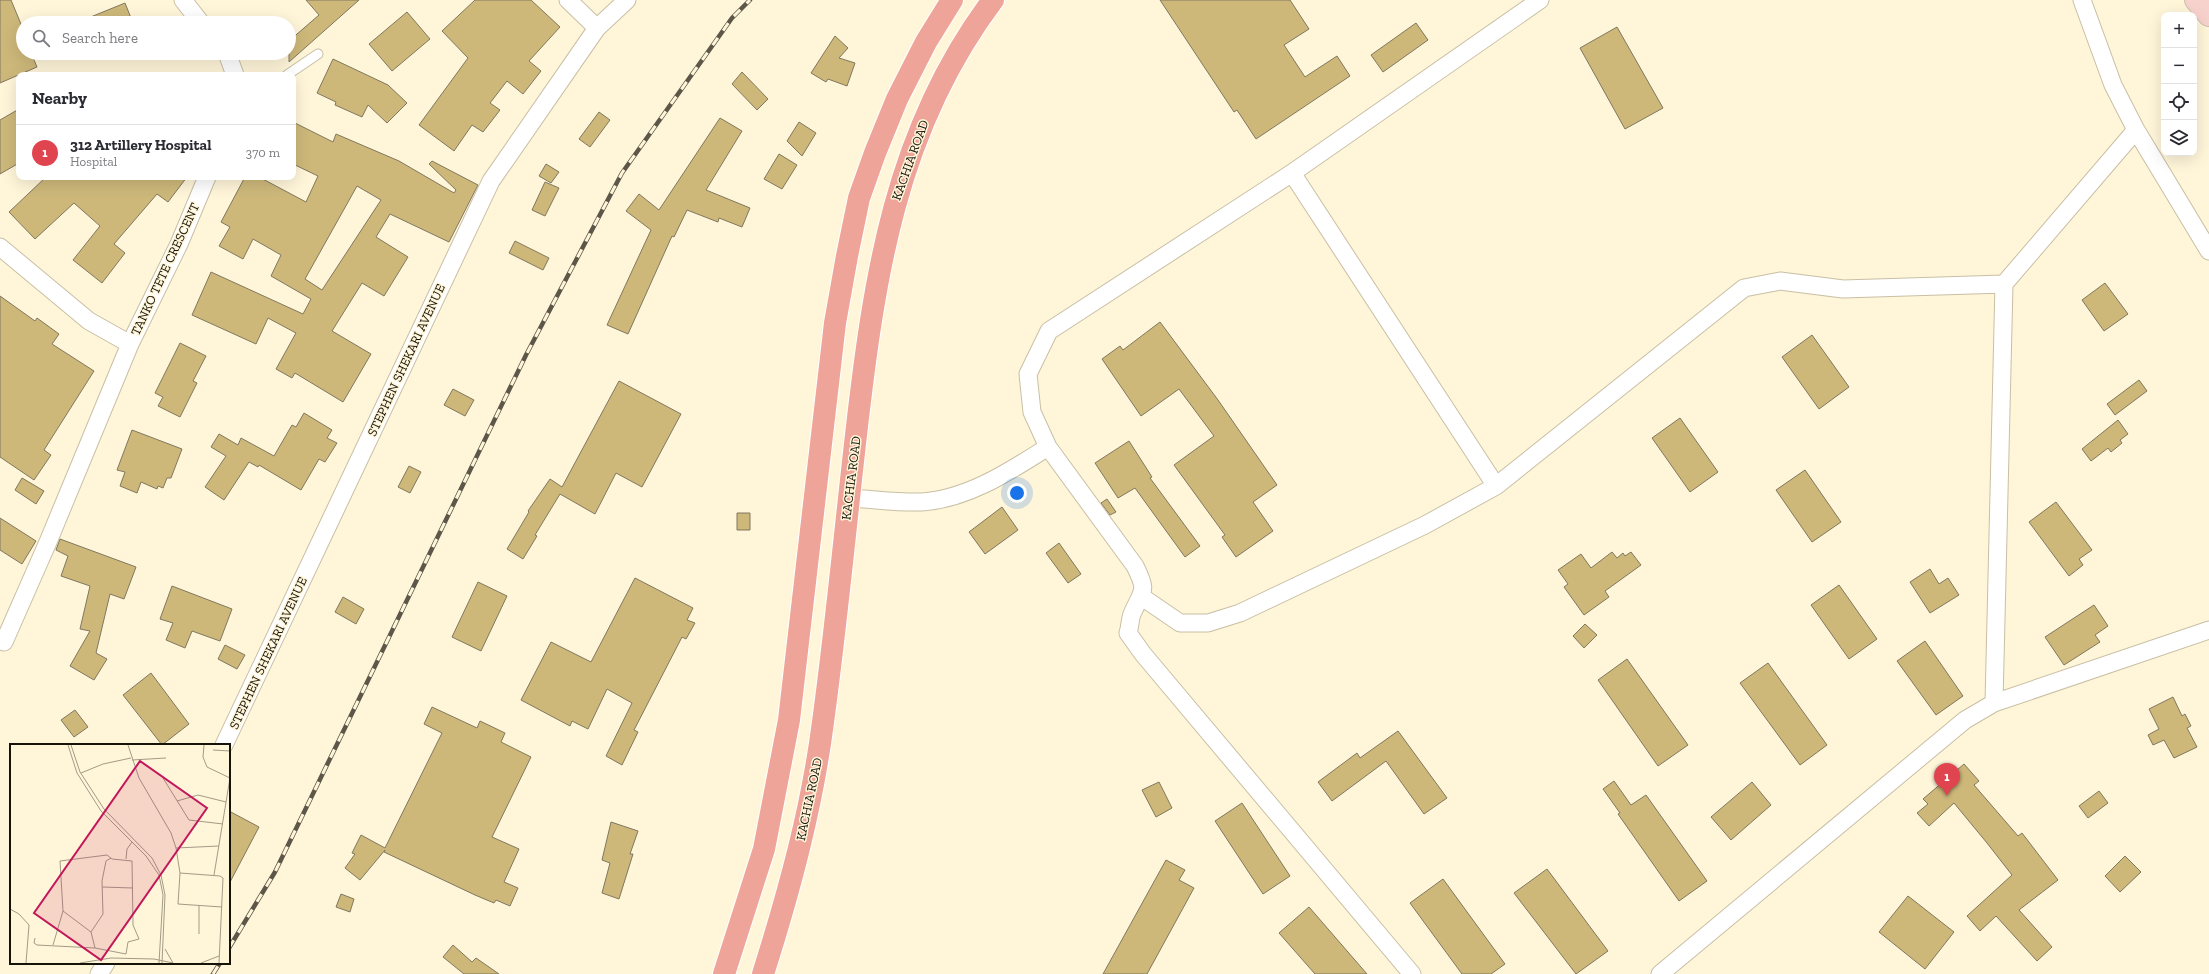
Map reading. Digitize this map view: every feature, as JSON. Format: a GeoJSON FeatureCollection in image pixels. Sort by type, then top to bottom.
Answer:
{"type":"FeatureCollection","features":[{"type":"Feature","properties":{"kind":"main road"},"geometry":{"type":"LineString","coordinates":[[724,974],[764,849],[787,735],[835,323],[859,198],[897,99],[926,42],[952,0]]}},
{"type":"Feature","properties":{"kind":"main road","name":"KACHIA ROAD"},"geometry":{"type":"LineString","coordinates":[[763,974],[781,918],[811,798],[823,723],[868,334],[879,268],[904,171],[926,118],[954,60],[993,0]]}},
{"type":"Feature","properties":{"kind":"main road"},"geometry":{"type":"LineString","coordinates":[[2196,0],[2209,15]]}},
{"type":"Feature","properties":{"kind":"street"},"geometry":{"type":"LineString","coordinates":[[183,0],[196,16]]}},
{"type":"Feature","properties":{"kind":"street"},"geometry":{"type":"LineString","coordinates":[[568,0],[597,28]]}},
{"type":"Feature","properties":{"kind":"street","name":"STEPHEN SHEKARI AVENUE"},"geometry":{"type":"LineString","coordinates":[[224,744],[491,181],[597,28],[627,0]]}},
{"type":"Feature","properties":{"kind":"street"},"geometry":{"type":"LineString","coordinates":[[1412,974],[1143,654],[1128,633],[1132,614],[1142,597],[1143,582],[1135,566],[1048,447],[1032,412],[1028,374],[1049,331],[1292,173],[1540,0]]}},
{"type":"Feature","properties":{"kind":"street"},"geometry":{"type":"LineString","coordinates":[[2082,0],[2113,84],[2136,130],[2209,251]]}},
{"type":"Feature","properties":{"kind":"street"},"geometry":{"type":"LineString","coordinates":[[229,60],[234,72]]}},
{"type":"Feature","properties":{"kind":"street"},"geometry":{"type":"LineString","coordinates":[[1994,703],[2004,284],[2136,130]]}},
{"type":"Feature","properties":{"kind":"street"},"geometry":{"type":"LineString","coordinates":[[1292,173],[1496,486]]}},
{"type":"Feature","properties":{"kind":"street","name":"TANKO TETE CRESCENT"},"geometry":{"type":"LineString","coordinates":[[0,247],[89,321],[130,344],[179,244],[206,180]]}},
{"type":"Feature","properties":{"kind":"street"},"geometry":{"type":"LineString","coordinates":[[1142,597],[1180,624],[1208,623],[1240,613],[1411,532],[1496,486],[1744,288],[1780,281],[1843,290],[2004,284]]}},
{"type":"Feature","properties":{"kind":"street"},"geometry":{"type":"LineString","coordinates":[[4,642],[48,542],[130,344]]}},
{"type":"Feature","properties":{"kind":"street"},"geometry":{"type":"LineString","coordinates":[[849,498],[922,502],[947,499],[1004,475],[1048,447]]}},
{"type":"Feature","properties":{"kind":"street"},"geometry":{"type":"LineString","coordinates":[[1660,974],[1965,720],[1994,703],[2209,630]]}},
{"type":"Feature","properties":{"kind":"street"},"geometry":{"type":"LineString","coordinates":[[99,974],[105,964]]}},
{"type":"Feature","properties":{"kind":"lane"},"geometry":{"type":"LineString","coordinates":[[291,72],[318,54]]}},
{"type":"Feature","properties":{"kind":"building"},"geometry":{"type":"Polygon","coordinates":[[[0,0],[11,0],[18,16],[16,16],[16,60],[34,60],[37,67],[25,72],[16,72],[16,76],[0,83],[0,0]]]}},
{"type":"Feature","properties":{"kind":"building"},"geometry":{"type":"Polygon","coordinates":[[[306,0],[359,0],[296,56],[296,35],[319,15],[306,0]]]}},
{"type":"Feature","properties":{"kind":"building"},"geometry":{"type":"Polygon","coordinates":[[[475,0],[531,0],[560,27],[529,61],[541,71],[523,94],[507,81],[490,103],[500,110],[483,132],[472,125],[454,151],[419,125],[468,58],[442,31],[475,0]]]}},
{"type":"Feature","properties":{"kind":"building"},"geometry":{"type":"Polygon","coordinates":[[[1160,0],[1290,0],[1309,29],[1284,45],[1305,77],[1337,56],[1350,76],[1256,139],[1237,110],[1234,112],[1160,0]]]}},
{"type":"Feature","properties":{"kind":"building"},"geometry":{"type":"Polygon","coordinates":[[[125,3],[130,16],[93,16],[125,3]]]}},
{"type":"Feature","properties":{"kind":"building"},"geometry":{"type":"Polygon","coordinates":[[[407,12],[430,39],[392,71],[369,44],[407,12]]]}},
{"type":"Feature","properties":{"kind":"building"},"geometry":{"type":"Polygon","coordinates":[[[1416,23],[1428,40],[1383,72],[1371,55],[1416,23]]]}},
{"type":"Feature","properties":{"kind":"building"},"geometry":{"type":"Polygon","coordinates":[[[1617,27],[1663,108],[1625,129],[1580,48],[1617,27]]]}},
{"type":"Feature","properties":{"kind":"building"},"geometry":{"type":"Polygon","coordinates":[[[835,36],[848,48],[839,58],[855,63],[847,86],[828,79],[826,82],[811,73],[835,36]]]}},
{"type":"Feature","properties":{"kind":"building"},"geometry":{"type":"Polygon","coordinates":[[[333,59],[388,85],[407,103],[387,123],[368,105],[362,117],[335,105],[336,102],[317,93],[333,59]]]}},
{"type":"Feature","properties":{"kind":"building"},"geometry":{"type":"Polygon","coordinates":[[[742,72],[768,99],[757,110],[732,84],[742,72]]]}},
{"type":"Feature","properties":{"kind":"building"},"geometry":{"type":"Polygon","coordinates":[[[16,111],[16,165],[0,174],[0,120],[16,111]]]}},
{"type":"Feature","properties":{"kind":"building"},"geometry":{"type":"Polygon","coordinates":[[[599,112],[610,120],[590,147],[579,139],[599,112]]]}},
{"type":"Feature","properties":{"kind":"building"},"geometry":{"type":"Polygon","coordinates":[[[720,118],[742,131],[706,190],[750,208],[742,227],[719,218],[718,222],[687,210],[674,237],[672,236],[628,334],[607,325],[651,230],[626,211],[639,194],[659,210],[720,118]]]}},
{"type":"Feature","properties":{"kind":"building"},"geometry":{"type":"Polygon","coordinates":[[[799,122],[816,133],[802,156],[787,141],[799,122]]]}},
{"type":"Feature","properties":{"kind":"building"},"geometry":{"type":"Polygon","coordinates":[[[296,124],[333,142],[336,134],[399,161],[454,193],[456,190],[429,164],[432,161],[478,185],[449,242],[390,214],[376,237],[408,257],[384,296],[362,283],[332,331],[371,354],[343,402],[295,373],[292,378],[276,369],[296,333],[268,318],[256,344],[192,315],[211,272],[303,314],[311,299],[271,276],[281,255],[253,239],[243,259],[219,246],[230,227],[221,222],[243,180],[265,180],[306,202],[318,176],[296,165],[296,124]],[[357,186],[305,279],[322,290],[381,200],[357,186]]]}},
{"type":"Feature","properties":{"kind":"building"},"geometry":{"type":"Polygon","coordinates":[[[779,154],[797,165],[782,189],[764,179],[779,154]]]}},
{"type":"Feature","properties":{"kind":"building"},"geometry":{"type":"Polygon","coordinates":[[[546,164],[559,172],[551,183],[539,176],[546,164]]]}},
{"type":"Feature","properties":{"kind":"building"},"geometry":{"type":"Polygon","coordinates":[[[43,180],[185,180],[168,202],[157,194],[114,244],[125,253],[102,283],[73,260],[100,226],[74,203],[35,239],[9,212],[43,180]]]}},
{"type":"Feature","properties":{"kind":"building"},"geometry":{"type":"Polygon","coordinates":[[[545,182],[559,188],[545,216],[532,210],[545,182]]]}},
{"type":"Feature","properties":{"kind":"building"},"geometry":{"type":"Polygon","coordinates":[[[515,241],[549,258],[543,270],[509,253],[515,241]]]}},
{"type":"Feature","properties":{"kind":"building"},"geometry":{"type":"Polygon","coordinates":[[[2105,283],[2128,314],[2104,331],[2082,300],[2105,283]]]}},
{"type":"Feature","properties":{"kind":"building"},"geometry":{"type":"Polygon","coordinates":[[[0,296],[35,321],[37,318],[59,334],[52,344],[94,371],[44,450],[51,455],[34,480],[0,457],[0,296]]]}},
{"type":"Feature","properties":{"kind":"building"},"geometry":{"type":"Polygon","coordinates":[[[1160,322],[1218,400],[1277,485],[1253,502],[1273,531],[1236,557],[1222,537],[1225,535],[1174,465],[1214,436],[1179,389],[1141,416],[1102,359],[1120,346],[1123,350],[1160,322]]]}},
{"type":"Feature","properties":{"kind":"building"},"geometry":{"type":"Polygon","coordinates":[[[1812,335],[1849,387],[1819,409],[1782,357],[1812,335]]]}},
{"type":"Feature","properties":{"kind":"building"},"geometry":{"type":"Polygon","coordinates":[[[180,343],[206,356],[193,381],[197,383],[180,417],[158,406],[163,397],[155,393],[180,343]]]}},
{"type":"Feature","properties":{"kind":"building"},"geometry":{"type":"Polygon","coordinates":[[[2139,380],[2147,391],[2115,415],[2107,404],[2139,380]]]}},
{"type":"Feature","properties":{"kind":"building"},"geometry":{"type":"Polygon","coordinates":[[[619,381],[681,414],[642,487],[616,473],[595,514],[560,494],[535,535],[537,536],[523,559],[507,549],[529,512],[528,511],[550,479],[562,487],[619,381]]]}},
{"type":"Feature","properties":{"kind":"building"},"geometry":{"type":"Polygon","coordinates":[[[453,389],[474,400],[465,416],[444,405],[453,389]]]}},
{"type":"Feature","properties":{"kind":"building"},"geometry":{"type":"Polygon","coordinates":[[[304,413],[332,430],[327,438],[337,443],[325,462],[319,459],[301,490],[259,465],[258,467],[249,462],[224,500],[205,487],[226,456],[211,447],[219,434],[238,445],[241,438],[274,456],[292,425],[296,427],[304,413]]]}},
{"type":"Feature","properties":{"kind":"building"},"geometry":{"type":"Polygon","coordinates":[[[1680,418],[1718,472],[1690,492],[1652,438],[1680,418]]]}},
{"type":"Feature","properties":{"kind":"building"},"geometry":{"type":"Polygon","coordinates":[[[2118,420],[2128,434],[2120,440],[2122,443],[2111,452],[2108,448],[2091,461],[2082,449],[2118,420]]]}},
{"type":"Feature","properties":{"kind":"building"},"geometry":{"type":"Polygon","coordinates":[[[132,430],[182,449],[171,478],[167,478],[163,488],[158,486],[157,489],[141,482],[137,493],[120,486],[125,472],[117,470],[132,430]]]}},
{"type":"Feature","properties":{"kind":"building"},"geometry":{"type":"Polygon","coordinates":[[[1129,441],[1152,477],[1150,478],[1200,546],[1185,557],[1135,488],[1118,498],[1095,463],[1129,441]]]}},
{"type":"Feature","properties":{"kind":"building"},"geometry":{"type":"Polygon","coordinates":[[[409,466],[421,472],[410,493],[398,487],[409,466]]]}},
{"type":"Feature","properties":{"kind":"building"},"geometry":{"type":"Polygon","coordinates":[[[1805,470],[1841,522],[1812,542],[1776,490],[1805,470]]]}},
{"type":"Feature","properties":{"kind":"building"},"geometry":{"type":"Polygon","coordinates":[[[22,478],[44,491],[36,504],[15,490],[22,478]]]}},
{"type":"Feature","properties":{"kind":"building"},"geometry":{"type":"Polygon","coordinates":[[[1107,499],[1116,512],[1110,515],[1101,503],[1107,499]]]}},
{"type":"Feature","properties":{"kind":"building"},"geometry":{"type":"Polygon","coordinates":[[[2056,502],[2092,550],[2079,559],[2083,565],[2069,576],[2029,522],[2056,502]]]}},
{"type":"Feature","properties":{"kind":"building"},"geometry":{"type":"Polygon","coordinates":[[[1002,507],[1018,530],[985,554],[969,532],[1002,507]]]}},
{"type":"Feature","properties":{"kind":"building"},"geometry":{"type":"Polygon","coordinates":[[[737,513],[750,513],[750,530],[737,530],[737,513]]]}},
{"type":"Feature","properties":{"kind":"building"},"geometry":{"type":"Polygon","coordinates":[[[0,518],[36,541],[22,564],[0,550],[0,518]]]}},
{"type":"Feature","properties":{"kind":"building"},"geometry":{"type":"Polygon","coordinates":[[[60,539],[136,567],[124,599],[110,594],[96,653],[107,659],[94,680],[70,666],[90,631],[80,629],[90,586],[61,576],[68,556],[56,550],[60,539]]]}},
{"type":"Feature","properties":{"kind":"building"},"geometry":{"type":"Polygon","coordinates":[[[1059,543],[1081,574],[1068,583],[1046,553],[1059,543]]]}},
{"type":"Feature","properties":{"kind":"building"},"geometry":{"type":"Polygon","coordinates":[[[1612,552],[1617,558],[1623,553],[1625,556],[1631,552],[1641,565],[1605,591],[1609,597],[1584,615],[1564,587],[1568,584],[1558,570],[1581,554],[1591,568],[1612,552]]]}},
{"type":"Feature","properties":{"kind":"building"},"geometry":{"type":"Polygon","coordinates":[[[1930,569],[1939,584],[1948,578],[1959,595],[1930,613],[1910,582],[1930,569]]]}},
{"type":"Feature","properties":{"kind":"building"},"geometry":{"type":"Polygon","coordinates":[[[635,578],[693,608],[687,620],[695,623],[686,639],[682,637],[634,730],[638,732],[622,765],[606,756],[632,703],[607,689],[588,729],[572,721],[570,726],[521,700],[551,642],[591,662],[635,578]]]}},
{"type":"Feature","properties":{"kind":"building"},"geometry":{"type":"Polygon","coordinates":[[[478,582],[507,596],[481,651],[452,637],[478,582]]]}},
{"type":"Feature","properties":{"kind":"building"},"geometry":{"type":"Polygon","coordinates":[[[1839,585],[1877,639],[1849,659],[1811,605],[1839,585]]]}},
{"type":"Feature","properties":{"kind":"building"},"geometry":{"type":"Polygon","coordinates":[[[172,586],[232,609],[220,641],[192,631],[185,648],[166,640],[173,623],[160,619],[172,586]]]}},
{"type":"Feature","properties":{"kind":"building"},"geometry":{"type":"Polygon","coordinates":[[[343,597],[364,609],[356,624],[335,612],[343,597]]]}},
{"type":"Feature","properties":{"kind":"building"},"geometry":{"type":"Polygon","coordinates":[[[2094,605],[2108,626],[2095,635],[2100,642],[2064,665],[2045,637],[2094,605]]]}},
{"type":"Feature","properties":{"kind":"building"},"geometry":{"type":"Polygon","coordinates":[[[1585,624],[1597,635],[1584,648],[1573,636],[1585,624]]]}},
{"type":"Feature","properties":{"kind":"building"},"geometry":{"type":"Polygon","coordinates":[[[1925,641],[1963,696],[1936,715],[1897,661],[1925,641]]]}},
{"type":"Feature","properties":{"kind":"building"},"geometry":{"type":"Polygon","coordinates":[[[225,645],[245,655],[237,669],[218,659],[225,645]]]}},
{"type":"Feature","properties":{"kind":"building"},"geometry":{"type":"Polygon","coordinates":[[[1627,659],[1688,745],[1658,766],[1598,680],[1627,659]]]}},
{"type":"Feature","properties":{"kind":"building"},"geometry":{"type":"Polygon","coordinates":[[[1768,663],[1827,745],[1800,765],[1740,683],[1768,663]]]}},
{"type":"Feature","properties":{"kind":"building"},"geometry":{"type":"Polygon","coordinates":[[[151,673],[189,724],[163,744],[161,744],[123,695],[151,673]]]}},
{"type":"Feature","properties":{"kind":"building"},"geometry":{"type":"Polygon","coordinates":[[[2173,697],[2182,716],[2185,714],[2191,726],[2187,728],[2197,747],[2174,758],[2164,740],[2153,745],[2148,735],[2159,729],[2149,709],[2173,697]]]}},
{"type":"Feature","properties":{"kind":"building"},"geometry":{"type":"Polygon","coordinates":[[[432,707],[477,728],[480,721],[505,733],[501,742],[531,757],[492,837],[519,849],[504,882],[518,888],[510,906],[496,900],[494,903],[475,895],[384,852],[385,850],[360,880],[345,868],[355,854],[352,853],[361,835],[385,848],[442,733],[424,724],[432,707]]]}},
{"type":"Feature","properties":{"kind":"building"},"geometry":{"type":"Polygon","coordinates":[[[75,710],[88,727],[74,737],[61,720],[75,710]]]}},
{"type":"Feature","properties":{"kind":"building"},"geometry":{"type":"Polygon","coordinates":[[[1398,731],[1447,798],[1424,814],[1386,761],[1332,801],[1318,782],[1357,753],[1360,758],[1398,731]]]}},
{"type":"Feature","properties":{"kind":"building"},"geometry":{"type":"Polygon","coordinates":[[[1964,764],[1979,781],[1974,785],[2018,836],[2022,833],[2058,880],[2019,910],[2052,947],[2037,961],[1996,916],[1980,931],[1967,916],[2012,875],[1987,843],[1954,803],[1929,826],[1917,813],[1928,804],[1923,799],[1964,764]]]}},
{"type":"Feature","properties":{"kind":"building"},"geometry":{"type":"Polygon","coordinates":[[[1614,781],[1631,805],[1646,795],[1707,881],[1679,901],[1618,814],[1620,813],[1603,789],[1614,781]]]}},
{"type":"Feature","properties":{"kind":"building"},"geometry":{"type":"Polygon","coordinates":[[[1159,782],[1172,808],[1156,817],[1142,790],[1159,782]]]}},
{"type":"Feature","properties":{"kind":"building"},"geometry":{"type":"Polygon","coordinates":[[[1752,782],[1771,805],[1731,840],[1711,817],[1752,782]]]}},
{"type":"Feature","properties":{"kind":"building"},"geometry":{"type":"Polygon","coordinates":[[[2099,791],[2108,803],[2088,818],[2079,806],[2099,791]]]}},
{"type":"Feature","properties":{"kind":"building"},"geometry":{"type":"Polygon","coordinates":[[[1242,803],[1290,876],[1263,894],[1215,821],[1242,803]]]}},
{"type":"Feature","properties":{"kind":"building"},"geometry":{"type":"Polygon","coordinates":[[[230,812],[259,827],[230,882],[230,812]]]}},
{"type":"Feature","properties":{"kind":"building"},"geometry":{"type":"Polygon","coordinates":[[[611,822],[638,831],[630,854],[633,854],[619,899],[602,893],[610,863],[602,860],[611,822]]]}},
{"type":"Feature","properties":{"kind":"building"},"geometry":{"type":"Polygon","coordinates":[[[2125,856],[2141,872],[2120,892],[2105,876],[2125,856]]]}},
{"type":"Feature","properties":{"kind":"building"},"geometry":{"type":"Polygon","coordinates":[[[1166,860],[1185,870],[1179,880],[1194,888],[1147,974],[1103,974],[1166,860]]]}},
{"type":"Feature","properties":{"kind":"building"},"geometry":{"type":"Polygon","coordinates":[[[1547,869],[1608,951],[1576,974],[1514,893],[1547,869]]]}},
{"type":"Feature","properties":{"kind":"building"},"geometry":{"type":"Polygon","coordinates":[[[1443,879],[1505,964],[1491,974],[1462,974],[1410,903],[1443,879]]]}},
{"type":"Feature","properties":{"kind":"building"},"geometry":{"type":"Polygon","coordinates":[[[341,894],[354,899],[350,912],[336,907],[341,894]]]}},
{"type":"Feature","properties":{"kind":"building"},"geometry":{"type":"Polygon","coordinates":[[[1908,896],[1954,932],[1925,969],[1879,932],[1908,896]]]}},
{"type":"Feature","properties":{"kind":"building"},"geometry":{"type":"Polygon","coordinates":[[[1309,907],[1367,974],[1315,974],[1279,933],[1309,907]]]}},
{"type":"Feature","properties":{"kind":"building"},"geometry":{"type":"Polygon","coordinates":[[[453,945],[472,962],[476,958],[499,974],[464,974],[443,957],[453,945]]]}},
{"type":"Feature","properties":{"kind":"railway"},"geometry":{"type":"LineString","coordinates":[[230,946],[275,872],[526,355],[622,173],[732,18],[750,0]]}},
{"type":"Feature","properties":{"kind":"railway"},"geometry":{"type":"LineString","coordinates":[[213,974],[219,964]]}},
{"type":"Feature","properties":{"kind":"place","name":"312 Artillery Hospital"},"geometry":{"type":"Point","coordinates":[1947,796]}}]}
